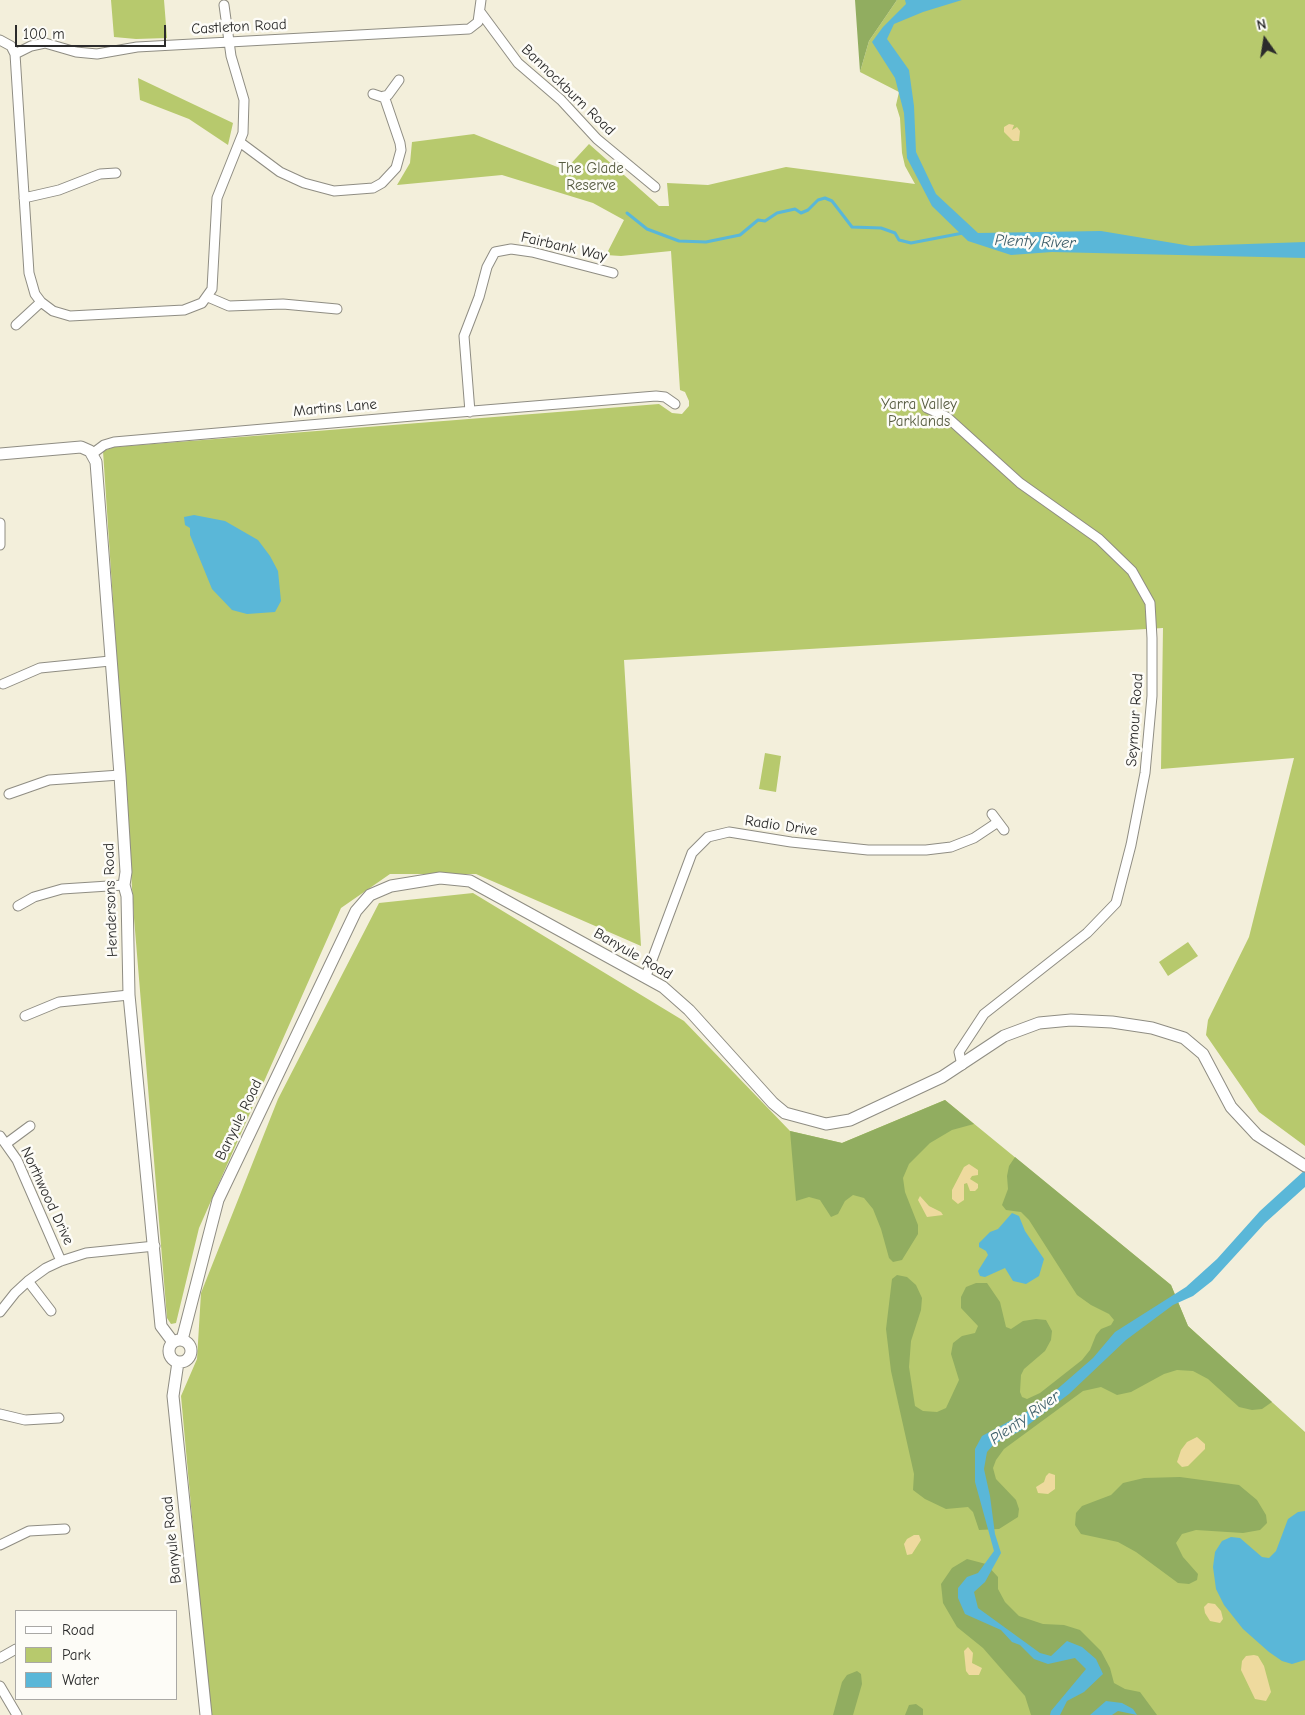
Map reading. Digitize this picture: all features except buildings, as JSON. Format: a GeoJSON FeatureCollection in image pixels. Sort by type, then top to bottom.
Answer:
{"type":"FeatureCollection","features":[{"type":"Feature","properties":{"kind":"street"},"geometry":{"type":"LineString","coordinates":[[481,0],[481,13]]}},
{"type":"Feature","properties":{"kind":"street"},"geometry":{"type":"LineString","coordinates":[[0,40],[11,46],[15,54],[30,278],[35,294],[41,302],[62,314],[88,316],[184,310],[202,303],[208,297],[214,281],[217,198],[220,186],[241,143],[245,111],[238,80],[227,59],[224,2]]}},
{"type":"Feature","properties":{"kind":"street","name":"Castleton Road"},"geometry":{"type":"LineString","coordinates":[[15,54],[31,46],[45,43],[88,54],[137,47],[227,41],[469,29],[478,22],[481,13]]}},
{"type":"Feature","properties":{"kind":"street","name":"Bannockburn Road"},"geometry":{"type":"LineString","coordinates":[[481,13],[518,63],[561,100],[597,139],[655,187]]}},
{"type":"Feature","properties":{"kind":"street"},"geometry":{"type":"LineString","coordinates":[[373,94],[384,96],[391,92],[399,80]]}},
{"type":"Feature","properties":{"kind":"street"},"geometry":{"type":"LineString","coordinates":[[241,143],[280,172],[304,184],[334,191],[373,188],[390,177],[396,168],[401,150],[398,134],[384,96]]}},
{"type":"Feature","properties":{"kind":"street"},"geometry":{"type":"LineString","coordinates":[[24,198],[59,190],[100,174],[116,173]]}},
{"type":"Feature","properties":{"kind":"street","name":"Fairbank Way"},"geometry":{"type":"LineString","coordinates":[[470,412],[464,336],[479,297],[489,263],[495,252],[511,249],[532,252],[613,273]]}},
{"type":"Feature","properties":{"kind":"street"},"geometry":{"type":"LineString","coordinates":[[208,297],[229,306],[283,304],[337,309]]}},
{"type":"Feature","properties":{"kind":"street"},"geometry":{"type":"LineString","coordinates":[[16,325],[41,302]]}},
{"type":"Feature","properties":{"kind":"street","name":"Martins Lane"},"geometry":{"type":"LineString","coordinates":[[92,454],[104,445],[114,442],[656,396],[675,404]]}},
{"type":"Feature","properties":{"kind":"street","name":"Seymour Road"},"geometry":{"type":"LineString","coordinates":[[927,408],[948,417],[1020,484],[1099,539],[1132,571],[1150,603],[1152,638],[1152,696],[1145,773],[1131,846],[1116,903],[1087,933],[984,1014],[959,1052],[962,1066]]}},
{"type":"Feature","properties":{"kind":"street"},"geometry":{"type":"LineString","coordinates":[[0,454],[81,447],[92,454]]}},
{"type":"Feature","properties":{"kind":"street","name":"Hendersons Road"},"geometry":{"type":"LineString","coordinates":[[92,454],[96,470],[120,775],[126,872],[124,885],[127,896],[129,995],[155,1246],[161,1326],[178,1341]]}},
{"type":"Feature","properties":{"kind":"street"},"geometry":{"type":"LineString","coordinates":[[0,523],[0,545]]}},
{"type":"Feature","properties":{"kind":"street"},"geometry":{"type":"LineString","coordinates":[[3,684],[40,668],[110,661]]}},
{"type":"Feature","properties":{"kind":"street"},"geometry":{"type":"LineString","coordinates":[[9,794],[49,780],[120,775]]}},
{"type":"Feature","properties":{"kind":"street","name":"Radio Drive"},"geometry":{"type":"LineString","coordinates":[[646,976],[692,852],[708,837],[729,832],[791,842],[858,849],[926,850],[951,847],[1001,826],[992,814]]}},
{"type":"Feature","properties":{"kind":"street","name":"Banyule Road"},"geometry":{"type":"LineString","coordinates":[[178,1341],[218,1200],[356,911],[370,895],[391,886],[440,878],[470,881],[646,976],[689,1010],[773,1103],[785,1113],[826,1124],[850,1120],[942,1077],[962,1066],[1004,1036],[1039,1023],[1071,1020],[1104,1021],[1152,1028],[1184,1038],[1202,1054],[1231,1107],[1257,1134],[1305,1166]]}},
{"type":"Feature","properties":{"kind":"street"},"geometry":{"type":"LineString","coordinates":[[18,906],[34,897],[62,889],[124,885]]}},
{"type":"Feature","properties":{"kind":"street"},"geometry":{"type":"LineString","coordinates":[[25,1016],[59,1002],[129,995]]}},
{"type":"Feature","properties":{"kind":"street","name":"Northwood Drive"},"geometry":{"type":"LineString","coordinates":[[30,1126],[3,1140],[28,1183],[61,1262]]}},
{"type":"Feature","properties":{"kind":"street"},"geometry":{"type":"LineString","coordinates":[[0,1312],[15,1293],[46,1268],[94,1252],[155,1246]]}},
{"type":"Feature","properties":{"kind":"street"},"geometry":{"type":"LineString","coordinates":[[28,1281],[51,1311]]}},
{"type":"Feature","properties":{"kind":"street"},"geometry":{"type":"LineString","coordinates":[[178,1341],[189,1344],[191,1351],[189,1358],[178,1362],[170,1356],[169,1348],[178,1341]]}},
{"type":"Feature","properties":{"kind":"street","name":"Banyule Road"},"geometry":{"type":"LineString","coordinates":[[178,1362],[172,1396],[206,1715]]}},
{"type":"Feature","properties":{"kind":"street"},"geometry":{"type":"LineString","coordinates":[[0,1414],[25,1420],[59,1418]]}},
{"type":"Feature","properties":{"kind":"street"},"geometry":{"type":"LineString","coordinates":[[0,1545],[29,1531],[65,1529]]}},
{"type":"Feature","properties":{"kind":"street"},"geometry":{"type":"LineString","coordinates":[[0,1658],[15,1650]]}},
{"type":"Feature","properties":{"kind":"street"},"geometry":{"type":"LineString","coordinates":[[0,1686],[18,1715]]}},
{"type":"Feature","properties":{"kind":"green space"},"geometry":{"type":"Polygon","coordinates":[[[111,0],[164,0],[167,38],[136,39],[114,37],[111,0]]]}},
{"type":"Feature","properties":{"kind":"green space"},"geometry":{"type":"Polygon","coordinates":[[[855,0],[897,0],[869,41],[860,72],[855,0]]]}},
{"type":"Feature","properties":{"kind":"green space","name":"Yarra Valley Parklands"},"geometry":{"type":"Polygon","coordinates":[[[897,0],[1305,0],[1305,1146],[1259,1112],[1206,1035],[1208,1020],[1249,937],[1294,758],[1161,769],[1163,628],[624,660],[641,946],[476,874],[390,874],[341,908],[199,1228],[176,1323],[171,1324],[167,1318],[134,918],[103,451],[114,447],[659,404],[672,413],[682,414],[689,406],[689,401],[685,392],[680,390],[671,251],[621,256],[606,255],[624,220],[593,203],[502,175],[397,185],[410,163],[412,142],[474,134],[565,170],[589,144],[659,206],[669,206],[667,183],[708,185],[786,167],[915,184],[905,166],[902,153],[900,118],[896,105],[899,92],[860,72],[869,41],[897,0]]]}},
{"type":"Feature","properties":{"kind":"green space"},"geometry":{"type":"Polygon","coordinates":[[[138,78],[233,123],[228,145],[189,119],[140,100],[138,78]]]}},
{"type":"Feature","properties":{"kind":"green space"},"geometry":{"type":"Polygon","coordinates":[[[765,753],[781,756],[776,792],[759,789],[765,753]]]}},
{"type":"Feature","properties":{"kind":"green space"},"geometry":{"type":"Polygon","coordinates":[[[473,893],[684,1021],[790,1131],[842,1143],[945,1100],[1171,1285],[1188,1326],[1305,1432],[1305,1715],[210,1715],[181,1396],[197,1359],[201,1293],[278,1099],[379,903],[473,893]]]}},
{"type":"Feature","properties":{"kind":"green space"},"geometry":{"type":"Polygon","coordinates":[[[1188,942],[1198,956],[1168,976],[1159,962],[1188,942]]]}},
{"type":"Feature","properties":{"kind":"green space"},"geometry":{"type":"Polygon","coordinates":[[[945,1100],[974,1124],[952,1130],[930,1143],[909,1164],[903,1178],[905,1192],[918,1225],[918,1234],[902,1260],[893,1262],[889,1258],[873,1209],[864,1198],[853,1195],[845,1201],[838,1214],[831,1217],[820,1200],[809,1197],[796,1201],[790,1131],[842,1143],[945,1100]]]}},
{"type":"Feature","properties":{"kind":"green space"},"geometry":{"type":"Polygon","coordinates":[[[1015,1157],[1171,1285],[1188,1326],[1272,1402],[1262,1409],[1252,1410],[1239,1407],[1208,1379],[1193,1371],[1177,1370],[1164,1374],[1131,1392],[1117,1395],[1101,1387],[1083,1391],[1004,1449],[993,1468],[996,1479],[1016,1500],[1019,1509],[1018,1517],[999,1529],[979,1530],[973,1512],[968,1507],[946,1509],[925,1499],[913,1490],[914,1474],[891,1371],[886,1329],[892,1279],[897,1275],[907,1277],[916,1285],[922,1298],[921,1310],[911,1341],[909,1367],[915,1406],[923,1411],[937,1412],[946,1408],[959,1380],[951,1354],[953,1343],[962,1336],[975,1333],[978,1326],[961,1308],[961,1297],[966,1287],[976,1283],[987,1283],[1000,1302],[1006,1327],[1011,1329],[1023,1321],[1036,1319],[1046,1320],[1052,1331],[1051,1340],[1045,1351],[1024,1369],[1021,1375],[1020,1392],[1022,1397],[1027,1399],[1040,1393],[1082,1360],[1090,1350],[1096,1335],[1101,1329],[1111,1325],[1114,1320],[1109,1314],[1077,1295],[1029,1220],[1021,1212],[1006,1210],[1002,1205],[1008,1189],[1007,1176],[1009,1166],[1015,1157]]]}},
{"type":"Feature","properties":{"kind":"green space"},"geometry":{"type":"Polygon","coordinates":[[[1180,1477],[1239,1485],[1257,1500],[1266,1515],[1267,1523],[1260,1530],[1243,1533],[1196,1530],[1182,1534],[1176,1543],[1183,1557],[1198,1574],[1197,1580],[1189,1584],[1178,1583],[1136,1552],[1118,1542],[1081,1534],[1075,1525],[1076,1513],[1082,1506],[1111,1495],[1123,1483],[1144,1478],[1180,1477]]]}},
{"type":"Feature","properties":{"kind":"green space"},"geometry":{"type":"Polygon","coordinates":[[[967,1559],[986,1564],[998,1577],[998,1589],[1005,1602],[1019,1616],[1043,1624],[1064,1625],[1080,1630],[1101,1651],[1110,1668],[1114,1683],[1125,1689],[1140,1692],[1157,1715],[1031,1715],[1025,1696],[983,1648],[957,1627],[943,1603],[941,1584],[952,1568],[967,1559]]]}},
{"type":"Feature","properties":{"kind":"green space"},"geometry":{"type":"Polygon","coordinates":[[[857,1671],[861,1674],[862,1684],[853,1715],[833,1715],[842,1682],[847,1675],[857,1671]]]}},
{"type":"Feature","properties":{"kind":"green space"},"geometry":{"type":"Polygon","coordinates":[[[916,1704],[923,1709],[923,1715],[905,1715],[909,1705],[916,1704]]]}},
{"type":"Feature","properties":{"kind":"sand"},"geometry":{"type":"Polygon","coordinates":[[[1009,124],[1014,125],[1012,130],[1017,127],[1020,131],[1019,141],[1013,141],[1004,132],[1004,127],[1009,124]]]}},
{"type":"Feature","properties":{"kind":"sand"},"geometry":{"type":"Polygon","coordinates":[[[969,1164],[978,1170],[978,1175],[972,1176],[970,1179],[978,1184],[978,1188],[975,1191],[970,1191],[967,1183],[964,1184],[964,1200],[958,1204],[952,1199],[952,1190],[964,1167],[969,1164]]]}},
{"type":"Feature","properties":{"kind":"sand"},"geometry":{"type":"Polygon","coordinates":[[[920,1196],[929,1206],[943,1215],[927,1217],[918,1200],[920,1196]]]}},
{"type":"Feature","properties":{"kind":"sand"},"geometry":{"type":"Polygon","coordinates":[[[1197,1437],[1205,1444],[1205,1449],[1188,1466],[1182,1467],[1177,1462],[1181,1450],[1187,1442],[1197,1437]]]}},
{"type":"Feature","properties":{"kind":"sand"},"geometry":{"type":"Polygon","coordinates":[[[1049,1473],[1055,1475],[1055,1489],[1048,1494],[1038,1493],[1036,1487],[1044,1482],[1049,1473]]]}},
{"type":"Feature","properties":{"kind":"sand"},"geometry":{"type":"Polygon","coordinates":[[[914,1535],[919,1535],[921,1540],[912,1554],[907,1555],[904,1544],[907,1539],[914,1535]]]}},
{"type":"Feature","properties":{"kind":"sand"},"geometry":{"type":"Polygon","coordinates":[[[1208,1603],[1215,1604],[1221,1611],[1223,1619],[1220,1623],[1210,1621],[1205,1613],[1204,1607],[1208,1603]]]}},
{"type":"Feature","properties":{"kind":"sand"},"geometry":{"type":"Polygon","coordinates":[[[968,1647],[973,1653],[972,1663],[982,1668],[979,1675],[969,1675],[966,1671],[964,1651],[968,1647]]]}},
{"type":"Feature","properties":{"kind":"sand"},"geometry":{"type":"Polygon","coordinates":[[[1246,1656],[1258,1656],[1264,1666],[1271,1692],[1266,1701],[1255,1699],[1241,1670],[1242,1661],[1246,1656]]]}},
{"type":"Feature","properties":{"kind":"water","name":"Plenty River"},"geometry":{"type":"Polygon","coordinates":[[[905,0],[962,0],[923,12],[894,24],[887,39],[909,70],[914,106],[916,152],[936,194],[978,233],[1101,231],[1191,246],[1305,242],[1305,258],[1052,252],[1011,255],[968,241],[932,206],[907,158],[904,113],[895,78],[872,42],[883,27],[906,4],[905,0]]]}},
{"type":"Feature","properties":{"kind":"water"},"geometry":{"type":"Polygon","coordinates":[[[194,515],[225,521],[258,540],[278,571],[281,601],[275,612],[247,614],[232,610],[212,589],[190,535],[190,528],[185,525],[184,517],[194,515]]]}},
{"type":"Feature","properties":{"kind":"water","name":"Plenty River"},"geometry":{"type":"Polygon","coordinates":[[[1305,1170],[1305,1187],[1265,1223],[1212,1281],[1193,1296],[1173,1305],[1126,1340],[1069,1394],[1020,1431],[994,1444],[987,1452],[984,1469],[995,1534],[1001,1553],[985,1582],[974,1592],[978,1608],[1040,1653],[1051,1656],[1067,1641],[1082,1647],[1096,1659],[1103,1674],[1084,1692],[1067,1701],[1060,1715],[1050,1715],[1051,1711],[1086,1669],[1075,1658],[1048,1664],[1034,1659],[1020,1645],[1012,1642],[1001,1630],[965,1614],[958,1598],[958,1588],[967,1577],[978,1573],[994,1551],[975,1482],[975,1449],[982,1436],[1039,1405],[1093,1358],[1115,1332],[1186,1287],[1217,1259],[1260,1211],[1305,1170]]]}},
{"type":"Feature","properties":{"kind":"water"},"geometry":{"type":"Polygon","coordinates":[[[1012,1213],[1019,1216],[1025,1231],[1044,1259],[1039,1276],[1026,1284],[1013,1281],[1005,1268],[985,1277],[980,1276],[978,1271],[988,1255],[986,1251],[979,1247],[979,1243],[990,1232],[998,1229],[1012,1213]]]}},
{"type":"Feature","properties":{"kind":"water"},"geometry":{"type":"Polygon","coordinates":[[[1305,1511],[1305,1660],[1292,1664],[1282,1661],[1269,1652],[1243,1629],[1224,1605],[1216,1589],[1213,1567],[1215,1552],[1222,1541],[1231,1537],[1240,1538],[1262,1557],[1269,1558],[1276,1551],[1288,1519],[1298,1512],[1305,1511]]]}},
{"type":"Feature","properties":{"kind":"water"},"geometry":{"type":"Polygon","coordinates":[[[1106,1701],[1122,1703],[1133,1709],[1137,1715],[1118,1711],[1112,1715],[1090,1715],[1106,1701]]]}},
{"type":"Feature","properties":{"kind":"waterway"},"geometry":{"type":"LineString","coordinates":[[627,213],[647,229],[679,241],[706,242],[740,235],[758,220],[765,221],[777,213],[795,209],[801,213],[808,210],[818,200],[825,198],[832,201],[852,227],[881,228],[895,233],[899,240],[911,243],[963,233]]}},
{"type":"Feature","properties":{"kind":"park label","name":"The Glade Reserve"},"geometry":{"type":"Point","coordinates":[591,178]}}]}
